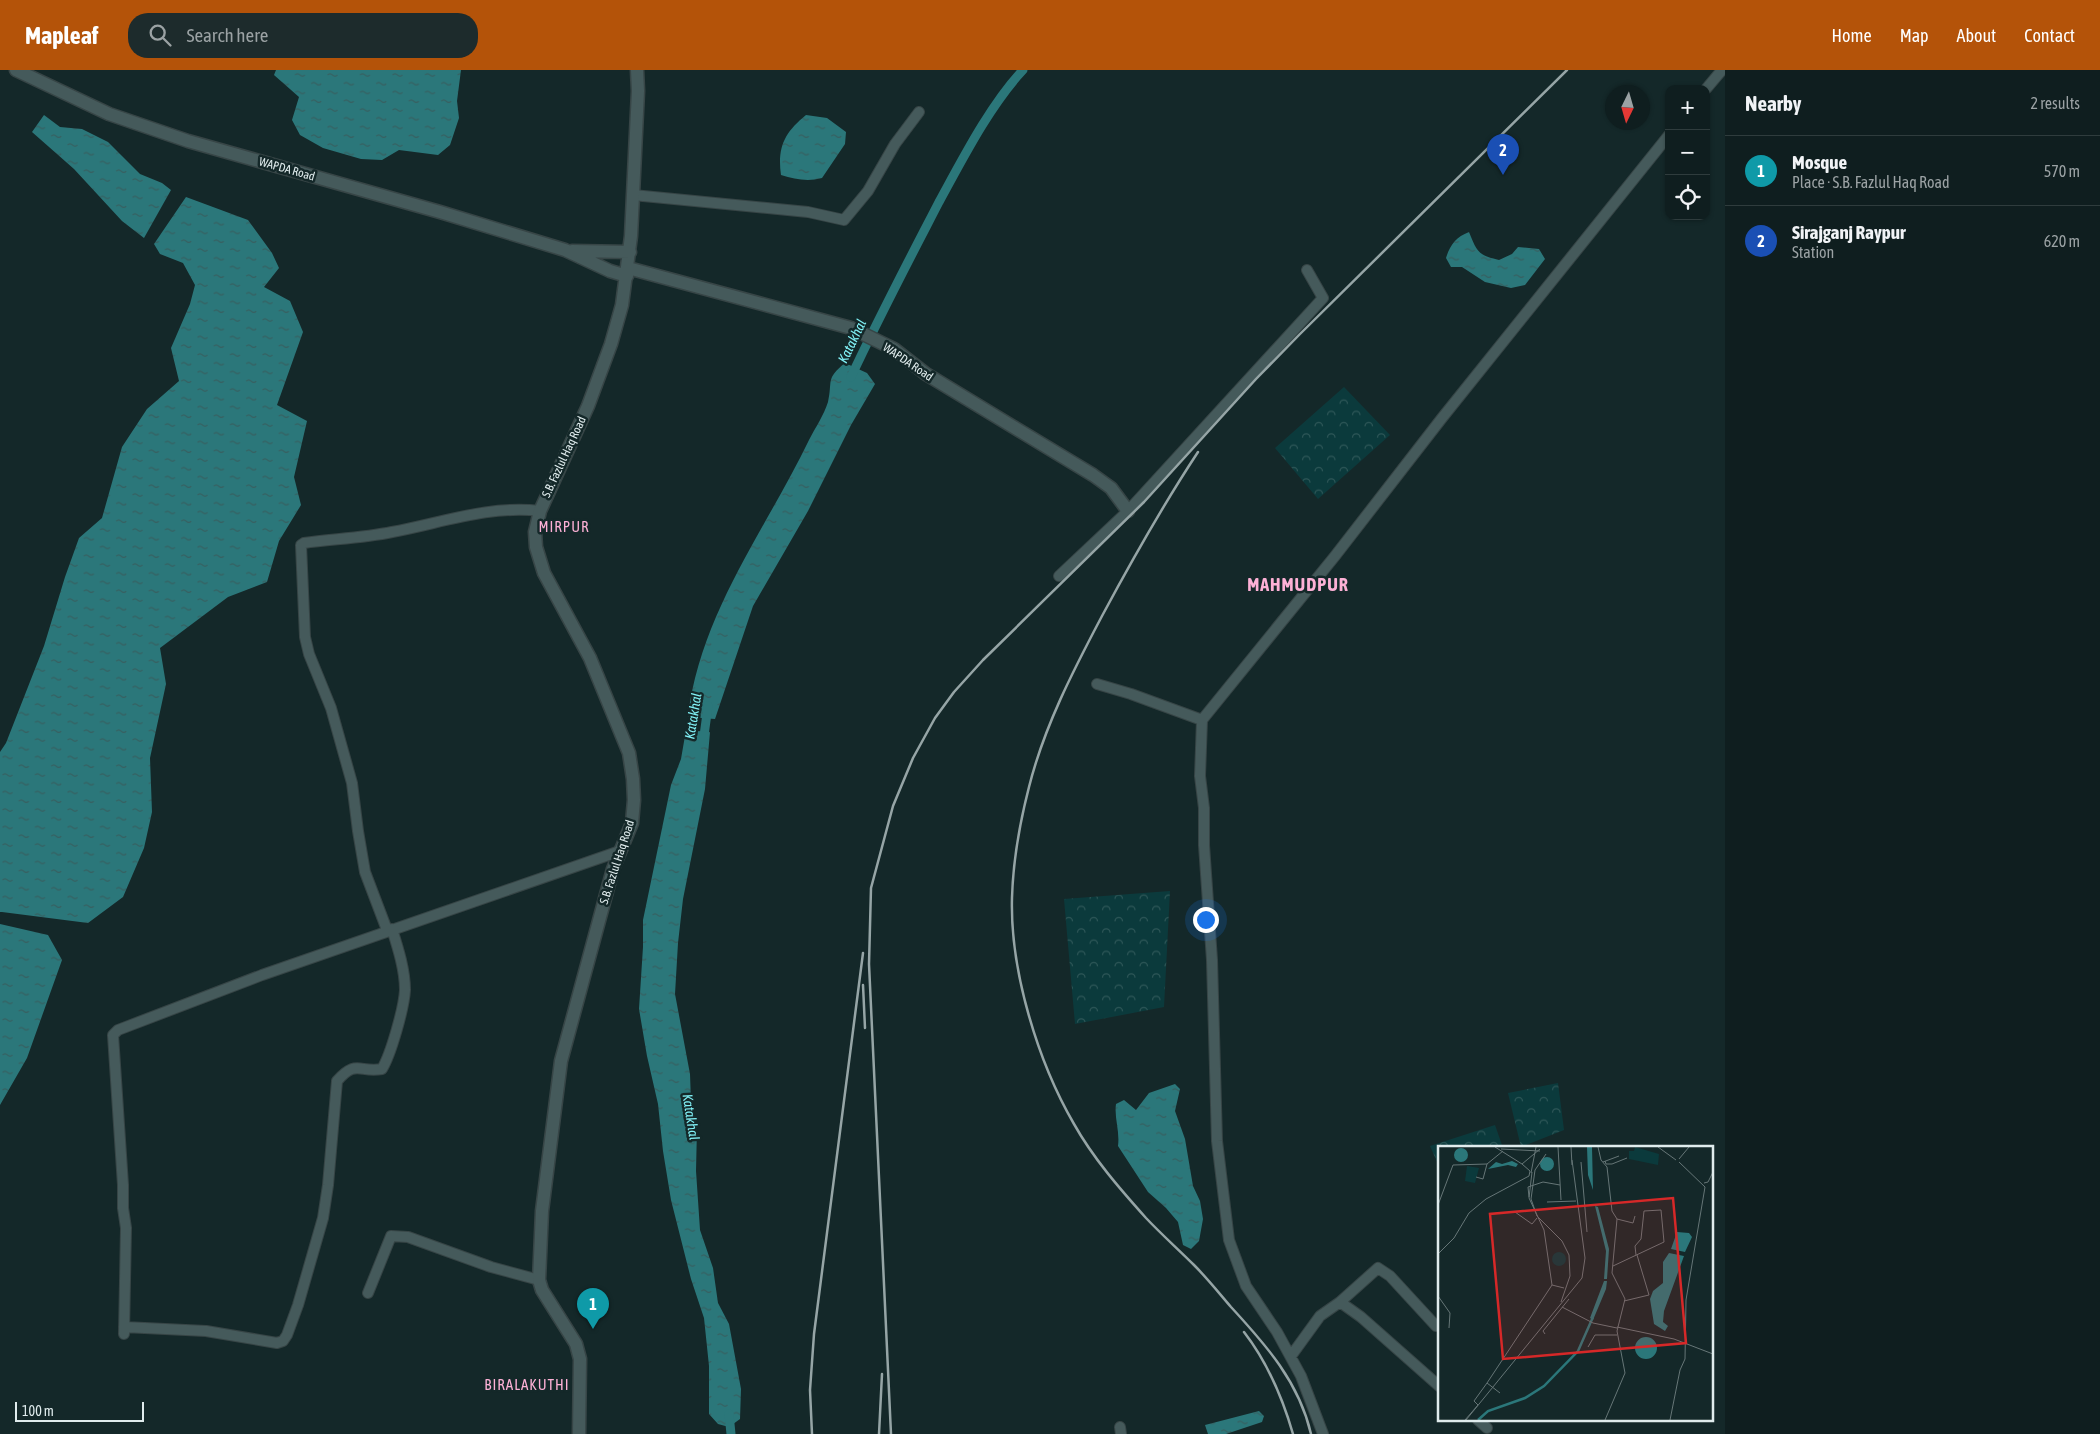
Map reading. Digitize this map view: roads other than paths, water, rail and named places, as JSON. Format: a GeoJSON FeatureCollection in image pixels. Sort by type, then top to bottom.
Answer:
{"type":"FeatureCollection","features":[{"type":"Feature","properties":{"kind":"main road","name":"WAPDA Road"},"geometry":{"type":"LineString","coordinates":[[16,70],[109,114],[188,142],[440,212],[565,250],[610,271],[628,272],[851,328],[894,349],[926,374],[1098,479],[1111,488],[1128,510]]}},
{"type":"Feature","properties":{"kind":"main road","name":"S.B. Fazlul Haq Road"},"geometry":{"type":"LineString","coordinates":[[579,1434],[580,1359],[576,1344],[542,1290],[539,1280],[542,1211],[561,1061],[609,884],[620,850],[628,836],[632,823],[634,779],[629,753],[590,658],[544,573],[536,547],[535,532],[540,511],[588,406],[611,344],[628,272],[634,195],[638,91],[637,70]]}},
{"type":"Feature","properties":{"kind":"main road","name":"WAPDA Road"},"geometry":{"type":"LineString","coordinates":[[565,250],[630,252]]}},
{"type":"Feature","properties":{"kind":"street"},"geometry":{"type":"LineString","coordinates":[[1709,85],[1722,70]]}},
{"type":"Feature","properties":{"kind":"street"},"geometry":{"type":"LineString","coordinates":[[634,195],[808,212],[844,220],[868,191],[895,144],[919,112]]}},
{"type":"Feature","properties":{"kind":"street"},"geometry":{"type":"LineString","coordinates":[[1323,1434],[1312,1400],[1291,1356],[1246,1286],[1229,1240],[1217,1141],[1212,960],[1204,845],[1204,808],[1200,776],[1202,720],[1335,556],[1442,418],[1665,140]]}},
{"type":"Feature","properties":{"kind":"street"},"geometry":{"type":"LineString","coordinates":[[1059,576],[1128,510],[1323,298],[1307,270]]}},
{"type":"Feature","properties":{"kind":"street"},"geometry":{"type":"LineString","coordinates":[[540,511],[523,509],[494,510],[390,533],[304,543],[301,545],[305,637],[309,654],[334,718],[352,783],[358,831],[366,872],[389,930],[398,948],[404,990],[399,1020],[382,1069],[354,1068],[345,1072],[337,1081],[328,1185],[323,1218],[298,1305],[287,1336],[283,1341],[278,1343],[206,1331],[124,1330],[126,1228],[123,1208],[113,1036],[118,1030],[262,974],[389,930],[620,850]]}},
{"type":"Feature","properties":{"kind":"street"},"geometry":{"type":"LineString","coordinates":[[1098,684],[1202,720]]}},
{"type":"Feature","properties":{"kind":"street"},"geometry":{"type":"LineString","coordinates":[[368,1293],[390,1236],[397,1235],[408,1237],[491,1267],[539,1280]]}},
{"type":"Feature","properties":{"kind":"street"},"geometry":{"type":"LineString","coordinates":[[1291,1356],[1320,1316],[1340,1302],[1378,1268],[1390,1276],[1436,1326]]}},
{"type":"Feature","properties":{"kind":"street"},"geometry":{"type":"LineString","coordinates":[[1340,1302],[1438,1385]]}},
{"type":"Feature","properties":{"kind":"street"},"geometry":{"type":"LineString","coordinates":[[1480,1422],[1487,1428]]}},
{"type":"Feature","properties":{"kind":"water"},"geometry":{"type":"Polygon","coordinates":[[[276,70],[461,70],[457,101],[459,118],[450,145],[438,155],[399,150],[382,160],[361,159],[323,148],[300,135],[292,120],[299,97],[274,75],[276,70]]]}},
{"type":"Feature","properties":{"kind":"water"},"geometry":{"type":"Polygon","coordinates":[[[44,115],[60,127],[82,129],[108,142],[140,174],[162,183],[171,190],[144,238],[122,221],[74,169],[32,132],[44,115]]]}},
{"type":"Feature","properties":{"kind":"water"},"geometry":{"type":"Polygon","coordinates":[[[806,115],[827,118],[846,132],[845,144],[822,178],[801,180],[781,175],[780,156],[788,134],[806,115]]]}},
{"type":"Feature","properties":{"kind":"water"},"geometry":{"type":"Polygon","coordinates":[[[186,197],[248,220],[272,253],[279,268],[264,287],[290,301],[303,332],[277,405],[307,421],[294,477],[301,505],[279,541],[267,582],[228,597],[160,648],[166,684],[150,758],[152,812],[144,848],[123,897],[88,923],[0,912],[0,752],[6,743],[44,646],[79,538],[102,518],[122,447],[147,409],[179,381],[171,348],[190,304],[195,285],[183,263],[160,254],[154,244],[186,197]]]}},
{"type":"Feature","properties":{"kind":"water"},"geometry":{"type":"Polygon","coordinates":[[[1469,232],[1479,252],[1487,256],[1499,260],[1512,254],[1518,247],[1539,249],[1545,259],[1525,285],[1511,288],[1485,282],[1462,267],[1451,267],[1446,258],[1454,242],[1460,236],[1469,232]]]}},
{"type":"Feature","properties":{"kind":"water"},"geometry":{"type":"Polygon","coordinates":[[[845,363],[867,373],[875,384],[851,425],[808,511],[753,606],[715,719],[688,717],[695,679],[706,643],[720,608],[736,574],[824,412],[828,402],[832,377],[845,363]]]}},
{"type":"Feature","properties":{"kind":"water"},"geometry":{"type":"Polygon","coordinates":[[[686,730],[710,732],[705,789],[683,899],[675,994],[690,1074],[691,1102],[697,1127],[696,1171],[700,1230],[713,1268],[718,1303],[729,1324],[741,1389],[740,1419],[729,1427],[718,1424],[709,1414],[709,1366],[704,1318],[691,1279],[671,1200],[658,1104],[639,1009],[643,920],[671,785],[681,759],[686,730]]]}},
{"type":"Feature","properties":{"kind":"water"},"geometry":{"type":"Polygon","coordinates":[[[0,924],[48,935],[62,960],[27,1058],[0,1105],[0,924]]]}},
{"type":"Feature","properties":{"kind":"water"},"geometry":{"type":"Polygon","coordinates":[[[1175,1084],[1180,1089],[1175,1111],[1185,1139],[1193,1186],[1200,1201],[1203,1219],[1199,1241],[1191,1249],[1183,1245],[1178,1222],[1148,1192],[1118,1146],[1116,1104],[1124,1100],[1136,1110],[1149,1093],[1175,1084]]]}},
{"type":"Feature","properties":{"kind":"water"},"geometry":{"type":"Polygon","coordinates":[[[1259,1411],[1264,1416],[1262,1422],[1226,1434],[1208,1434],[1205,1425],[1259,1411]]]}},
{"type":"Feature","properties":{"kind":"waterway","name":"Katakhal"},"geometry":{"type":"LineString","coordinates":[[851,377],[905,267],[967,151],[999,99],[1023,70]]}},
{"type":"Feature","properties":{"kind":"waterway","name":"Katakhal"},"geometry":{"type":"LineString","coordinates":[[703,743],[708,706]]}},
{"type":"Feature","properties":{"kind":"waterway","name":"Katakhal"},"geometry":{"type":"LineString","coordinates":[[729,1414],[731,1434]]}},
{"type":"Feature","properties":{"kind":"railway"},"geometry":{"type":"LineString","coordinates":[[891,1434],[869,964],[871,888],[893,806],[913,758],[935,718],[954,692],[983,660],[1144,502],[1256,379],[1300,334],[1567,70]]}},
{"type":"Feature","properties":{"kind":"railway"},"geometry":{"type":"LineString","coordinates":[[1198,452],[1172,492],[1102,616],[1070,678],[1051,721],[1035,765],[1015,856],[1012,898],[1016,955],[1021,985],[1038,1044],[1061,1099],[1081,1137],[1107,1173],[1136,1207],[1204,1275],[1269,1350],[1290,1381],[1306,1415],[1311,1434]]}},
{"type":"Feature","properties":{"kind":"railway"},"geometry":{"type":"LineString","coordinates":[[812,1434],[810,1390],[814,1334],[863,953]]}},
{"type":"Feature","properties":{"kind":"railway"},"geometry":{"type":"LineString","coordinates":[[863,985],[865,1028]]}},
{"type":"Feature","properties":{"kind":"railway"},"geometry":{"type":"LineString","coordinates":[[1244,1332],[1273,1380],[1293,1434]]}},
{"type":"Feature","properties":{"kind":"railway"},"geometry":{"type":"LineString","coordinates":[[879,1434],[882,1374]]}},
{"type":"Feature","properties":{"kind":"place","name":"Sirajganj Raypur"},"geometry":{"type":"Point","coordinates":[1503,175]}},
{"type":"Feature","properties":{"kind":"place","name":"Mosque"},"geometry":{"type":"Point","coordinates":[593,1329]}},
{"type":"Feature","properties":{"kind":"district","name":"MIRPUR"},"geometry":{"type":"Point","coordinates":[564,527]}},
{"type":"Feature","properties":{"kind":"district","name":"MAHMUDPUR"},"geometry":{"type":"Point","coordinates":[1298,585]}},
{"type":"Feature","properties":{"kind":"district","name":"BIRALAKUTHI"},"geometry":{"type":"Point","coordinates":[527,1385]}}]}
